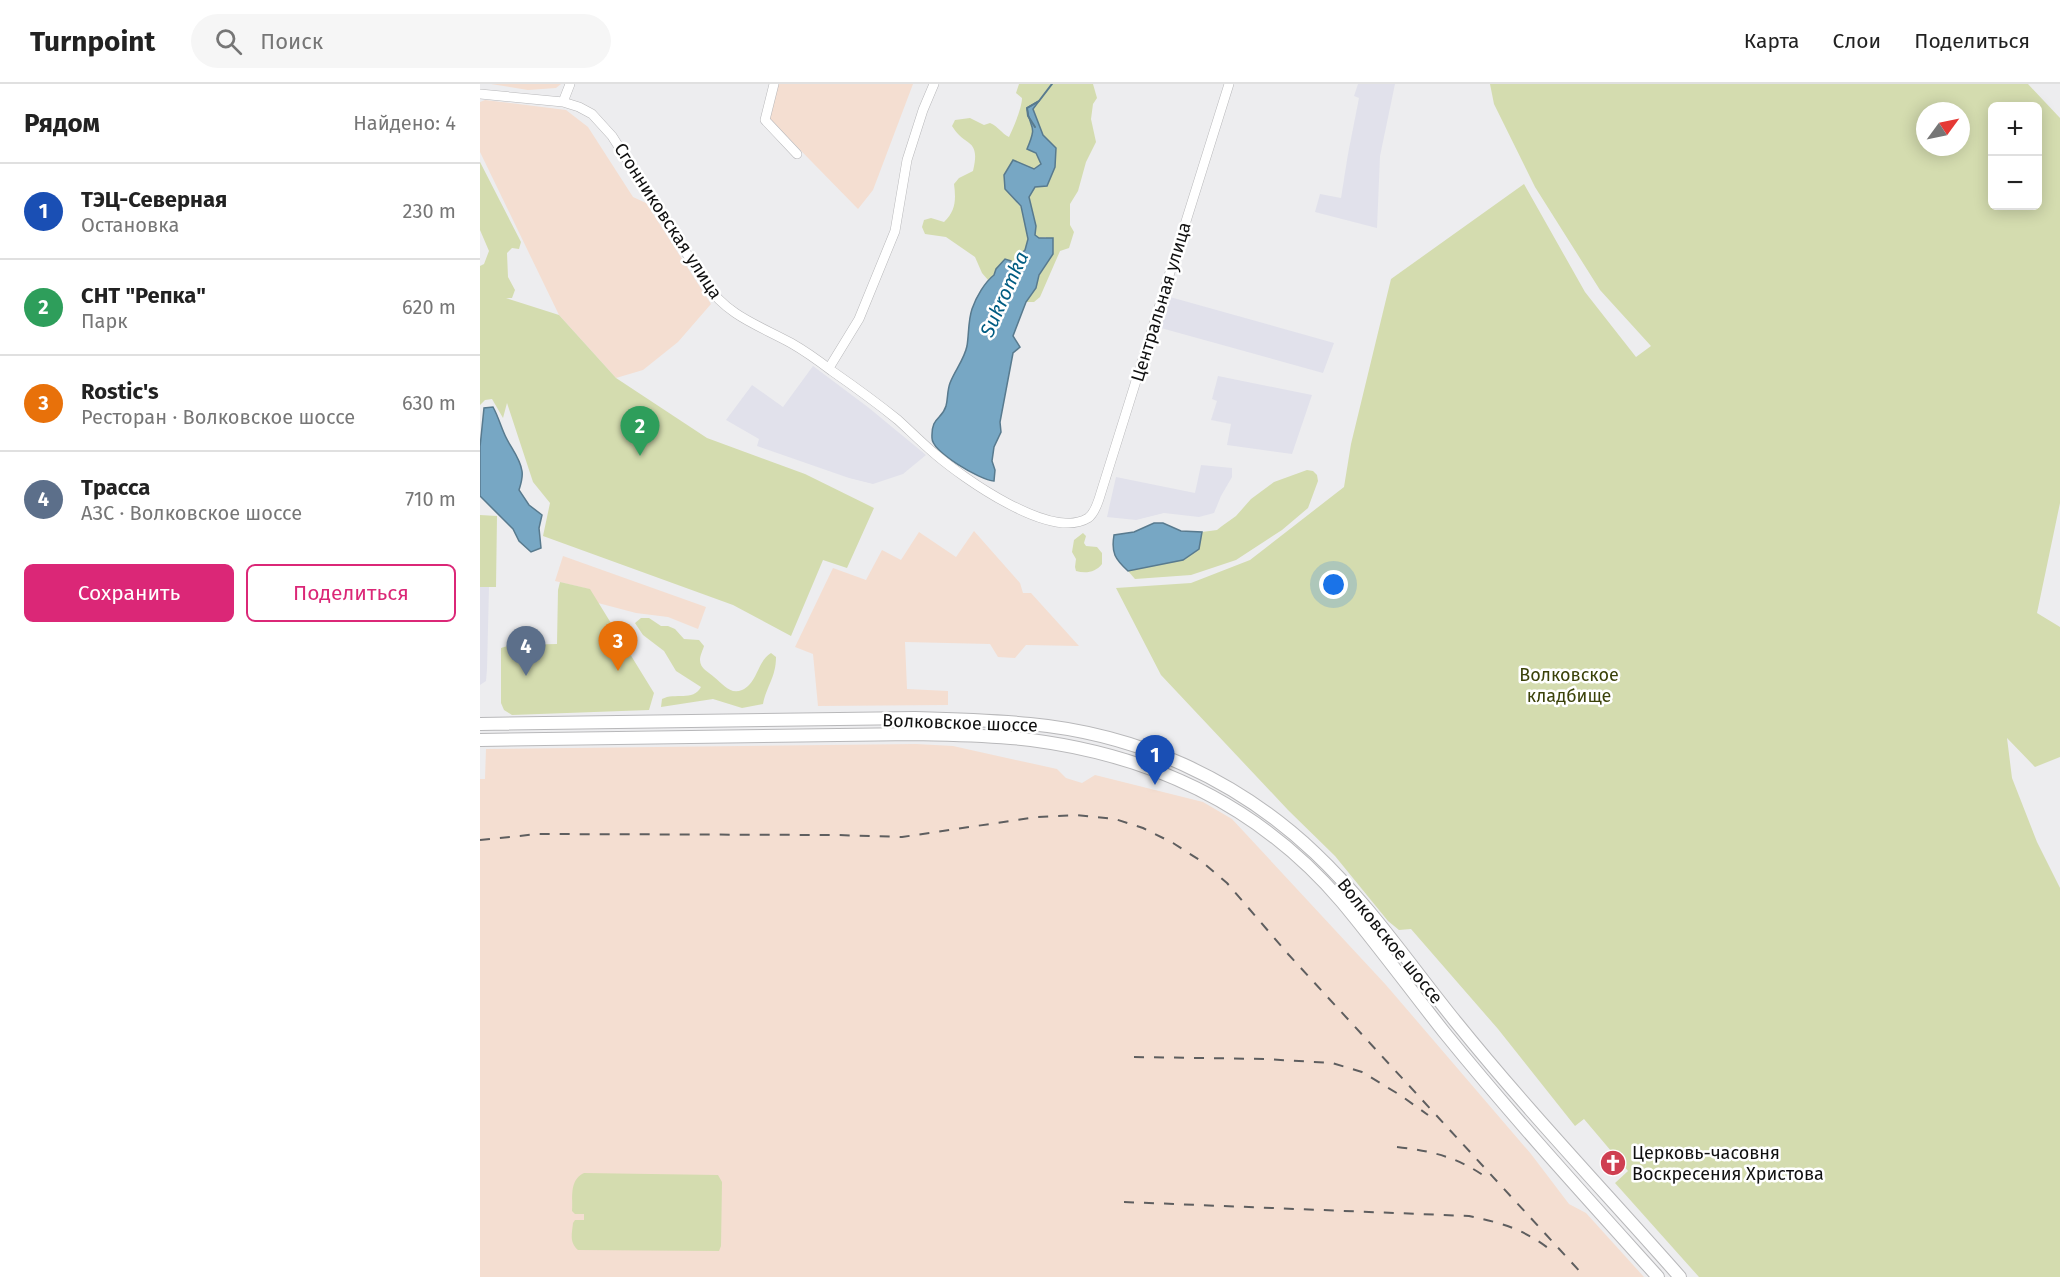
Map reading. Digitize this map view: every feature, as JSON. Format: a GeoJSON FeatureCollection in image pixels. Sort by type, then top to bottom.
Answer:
{"type":"FeatureCollection","features":[{"type":"Feature","properties":{"kind":"main road","name":"Волковское шоссе"},"geometry":{"type":"LineString","coordinates":[[480,724],[904,718],[977,720],[1032,724],[1086,733],[1142,747],[1188,765],[1234,790],[1267,813],[1316,853],[1377,922],[1495,1069],[1680,1277]]}},
{"type":"Feature","properties":{"kind":"main road","name":"Волковское шоссе"},"geometry":{"type":"LineString","coordinates":[[480,740],[915,734],[976,736],[1030,740],[1110,754],[1181,780],[1227,803],[1267,831],[1305,864],[1341,901],[1483,1079],[1658,1277]]}},
{"type":"Feature","properties":{"kind":"street"},"geometry":{"type":"LineString","coordinates":[[563,102],[570,84]]}},
{"type":"Feature","properties":{"kind":"street"},"geometry":{"type":"LineString","coordinates":[[774,84],[765,120],[797,154]]}},
{"type":"Feature","properties":{"kind":"street"},"geometry":{"type":"LineString","coordinates":[[829,368],[859,319],[895,231],[907,160],[934,84]]}},
{"type":"Feature","properties":{"kind":"street","name":"Центральная улица"},"geometry":{"type":"LineString","coordinates":[[1089,518],[1099,499],[1229,84]]}},
{"type":"Feature","properties":{"kind":"street","name":"Сгонниковская улица"},"geometry":{"type":"LineString","coordinates":[[480,94],[563,102],[592,114],[612,136],[716,299],[729,310],[792,344],[829,368],[876,402],[936,456],[1008,504],[1047,520],[1070,523],[1089,518]]}},
{"type":"Feature","properties":{"kind":"shaded area"},"geometry":{"type":"Polygon","coordinates":[[[491,84],[561,84],[556,88],[528,90],[491,84]]]}},
{"type":"Feature","properties":{"kind":"shaded area"},"geometry":{"type":"Polygon","coordinates":[[[777,84],[913,84],[873,190],[858,209],[768,117],[777,84]]]}},
{"type":"Feature","properties":{"kind":"shaded area"},"geometry":{"type":"Polygon","coordinates":[[[1358,84],[1395,84],[1380,156],[1377,228],[1315,212],[1320,194],[1341,198],[1359,98],[1354,96],[1358,84]]]}},
{"type":"Feature","properties":{"kind":"shaded area"},"geometry":{"type":"Polygon","coordinates":[[[485,100],[566,110],[588,127],[633,197],[646,203],[711,304],[678,342],[643,370],[616,378],[559,315],[480,152],[480,102],[485,100]]]}},
{"type":"Feature","properties":{"kind":"shaded area"},"geometry":{"type":"Polygon","coordinates":[[[1170,297],[1334,343],[1323,373],[1161,328],[1170,297]]]}},
{"type":"Feature","properties":{"kind":"shaded area"},"geometry":{"type":"Polygon","coordinates":[[[813,366],[926,455],[903,474],[873,484],[757,446],[759,439],[726,420],[752,385],[783,407],[813,366]]]}},
{"type":"Feature","properties":{"kind":"shaded area"},"geometry":{"type":"Polygon","coordinates":[[[1218,376],[1312,395],[1292,454],[1227,445],[1231,424],[1211,420],[1217,401],[1212,399],[1218,376]]]}},
{"type":"Feature","properties":{"kind":"shaded area"},"geometry":{"type":"Polygon","coordinates":[[[1201,465],[1232,468],[1232,477],[1214,513],[1199,517],[1164,513],[1136,520],[1107,517],[1116,477],[1195,493],[1201,465]]]}},
{"type":"Feature","properties":{"kind":"shaded area"},"geometry":{"type":"Polygon","coordinates":[[[974,531],[1020,583],[1023,593],[1031,593],[1079,646],[1026,645],[1015,658],[998,657],[990,644],[905,642],[907,689],[948,691],[948,705],[818,706],[813,654],[795,647],[833,568],[866,580],[882,550],[901,560],[919,532],[956,557],[974,531]]]}},
{"type":"Feature","properties":{"kind":"shaded area"},"geometry":{"type":"Polygon","coordinates":[[[563,556],[706,607],[698,629],[668,617],[636,613],[598,603],[589,589],[555,581],[563,556]]]}},
{"type":"Feature","properties":{"kind":"shaded area"},"geometry":{"type":"Polygon","coordinates":[[[480,587],[489,587],[486,681],[480,685],[480,587]]]}},
{"type":"Feature","properties":{"kind":"shaded area"},"geometry":{"type":"Polygon","coordinates":[[[916,744],[953,746],[1057,769],[1066,778],[1082,783],[1095,775],[1203,802],[1232,819],[1386,985],[1531,1154],[1569,1204],[1586,1213],[1644,1277],[480,1277],[480,779],[485,779],[486,749],[916,744]]]}},
{"type":"Feature","properties":{"kind":"green space"},"geometry":{"type":"Polygon","coordinates":[[[1019,84],[1093,84],[1097,98],[1093,104],[1091,119],[1096,142],[1086,162],[1078,191],[1070,204],[1070,225],[1074,232],[1069,248],[1060,251],[1040,297],[1034,302],[1026,302],[1036,288],[1039,275],[1045,267],[1046,237],[1039,238],[1035,235],[1036,226],[1029,196],[1035,187],[1047,186],[1043,135],[1033,108],[1028,116],[1033,132],[1027,149],[1036,153],[1041,164],[1005,189],[1021,207],[1028,239],[1025,250],[1019,256],[1015,267],[994,275],[988,280],[975,257],[946,237],[925,234],[922,227],[924,220],[931,218],[944,222],[948,218],[954,204],[954,184],[959,178],[973,171],[975,153],[970,144],[952,126],[955,120],[970,118],[984,125],[990,123],[1009,137],[1022,102],[1022,98],[1016,93],[1019,84]]]}},
{"type":"Feature","properties":{"kind":"green space","name":"Волковское кладбище"},"geometry":{"type":"Polygon","coordinates":[[[1490,84],[2028,84],[2060,118],[2060,503],[2037,613],[2060,627],[2060,757],[2035,767],[2007,738],[2012,778],[2037,842],[2060,888],[2060,1277],[1699,1277],[1615,1183],[1628,1171],[1584,1119],[1575,1126],[1498,1029],[1411,929],[1399,930],[1388,921],[1335,856],[1288,810],[1161,675],[1116,588],[1191,583],[1250,560],[1344,487],[1351,444],[1391,279],[1524,184],[1585,292],[1636,357],[1651,346],[1600,290],[1535,187],[1494,104],[1490,84]]]}},
{"type":"Feature","properties":{"kind":"green space"},"geometry":{"type":"Polygon","coordinates":[[[480,162],[521,242],[519,249],[512,248],[507,253],[508,277],[515,290],[512,298],[506,298],[559,315],[616,378],[707,438],[805,474],[874,508],[847,568],[823,560],[791,636],[733,605],[543,536],[550,503],[533,482],[507,403],[503,418],[492,399],[485,400],[480,405],[480,266],[484,264],[489,251],[480,230],[480,162]]]}},
{"type":"Feature","properties":{"kind":"green space"},"geometry":{"type":"Polygon","coordinates":[[[1307,470],[1317,475],[1318,481],[1308,508],[1282,530],[1236,560],[1191,575],[1135,579],[1128,571],[1183,560],[1199,549],[1202,532],[1217,530],[1236,516],[1251,499],[1274,482],[1307,470]]]}},
{"type":"Feature","properties":{"kind":"green space"},"geometry":{"type":"Polygon","coordinates":[[[480,515],[497,516],[496,587],[480,587],[480,515]]]}},
{"type":"Feature","properties":{"kind":"green space"},"geometry":{"type":"Polygon","coordinates":[[[1083,533],[1086,536],[1084,543],[1086,546],[1097,547],[1102,553],[1102,564],[1094,571],[1076,571],[1076,559],[1072,552],[1074,540],[1083,533]]]}},
{"type":"Feature","properties":{"kind":"green space"},"geometry":{"type":"Polygon","coordinates":[[[560,582],[590,589],[654,693],[649,710],[512,715],[504,710],[501,703],[501,648],[511,645],[557,644],[560,582]]]}},
{"type":"Feature","properties":{"kind":"green space"},"geometry":{"type":"Polygon","coordinates":[[[641,618],[649,618],[661,626],[675,629],[684,639],[699,640],[704,646],[700,658],[701,666],[730,690],[738,691],[747,687],[763,661],[771,653],[776,657],[776,664],[763,704],[742,708],[713,699],[661,707],[662,699],[689,696],[698,692],[701,687],[676,671],[664,651],[643,635],[635,623],[641,618]]]}},
{"type":"Feature","properties":{"kind":"green space"},"geometry":{"type":"Polygon","coordinates":[[[584,1173],[718,1175],[722,1182],[719,1251],[578,1250],[572,1241],[573,1223],[575,1220],[584,1220],[584,1214],[575,1214],[572,1211],[572,1195],[576,1180],[584,1173]]]}},
{"type":"Feature","properties":{"kind":"water"},"geometry":{"type":"Polygon","coordinates":[[[1039,101],[1033,109],[1043,135],[1056,148],[1055,167],[1047,186],[1035,187],[1029,197],[1036,226],[1035,235],[1039,238],[1053,238],[1053,254],[1039,275],[1036,288],[1026,302],[1013,336],[1020,347],[1013,353],[1000,422],[1001,432],[994,447],[992,461],[995,470],[994,481],[968,471],[948,457],[934,444],[932,431],[947,403],[950,383],[966,351],[969,323],[976,300],[1005,259],[1011,261],[1015,267],[1019,256],[1025,250],[1028,239],[1021,206],[1005,189],[1004,175],[1013,160],[1034,169],[1041,164],[1036,153],[1027,149],[1033,131],[1027,108],[1039,101]]]}},
{"type":"Feature","properties":{"kind":"water"},"geometry":{"type":"Polygon","coordinates":[[[493,407],[521,466],[522,476],[519,490],[529,505],[542,515],[539,528],[541,548],[531,552],[519,541],[513,529],[480,496],[480,447],[484,408],[493,407]]]}},
{"type":"Feature","properties":{"kind":"water"},"geometry":{"type":"Polygon","coordinates":[[[1154,523],[1163,523],[1181,531],[1202,532],[1199,549],[1183,560],[1128,571],[1115,555],[1114,535],[1134,532],[1154,523]]]}},
{"type":"Feature","properties":{"kind":"waterway","name":"Sukromka"},"geometry":{"type":"LineString","coordinates":[[1035,127],[1028,116],[1027,108],[1039,101],[1052,84]]}},
{"type":"Feature","properties":{"kind":"railway"},"geometry":{"type":"LineString","coordinates":[[480,840],[538,834],[902,837],[1037,817],[1076,815],[1115,819],[1143,828],[1201,861],[1227,883],[1288,954],[1585,1277]]}},
{"type":"Feature","properties":{"kind":"railway"},"geometry":{"type":"LineString","coordinates":[[1134,1057],[1265,1059],[1332,1063],[1362,1072],[1428,1115]]}},
{"type":"Feature","properties":{"kind":"railway"},"geometry":{"type":"LineString","coordinates":[[1397,1147],[1444,1156],[1466,1165],[1487,1178]]}},
{"type":"Feature","properties":{"kind":"railway"},"geometry":{"type":"LineString","coordinates":[[1124,1202],[1469,1216],[1514,1228],[1553,1252]]}},
{"type":"Feature","properties":{"kind":"place","name":"СНТ \"Репка\""},"geometry":{"type":"Point","coordinates":[640,456]}},
{"type":"Feature","properties":{"kind":"place","name":"Rostic's"},"geometry":{"type":"Point","coordinates":[618,671]}},
{"type":"Feature","properties":{"kind":"place","name":"Трасса"},"geometry":{"type":"Point","coordinates":[526,676]}},
{"type":"Feature","properties":{"kind":"place","name":"ТЭЦ-Северная"},"geometry":{"type":"Point","coordinates":[1155,785]}},
{"type":"Feature","properties":{"kind":"place","name":"Церковь-часовня Воскресения Христова"},"geometry":{"type":"Point","coordinates":[1613,1163]}}]}
